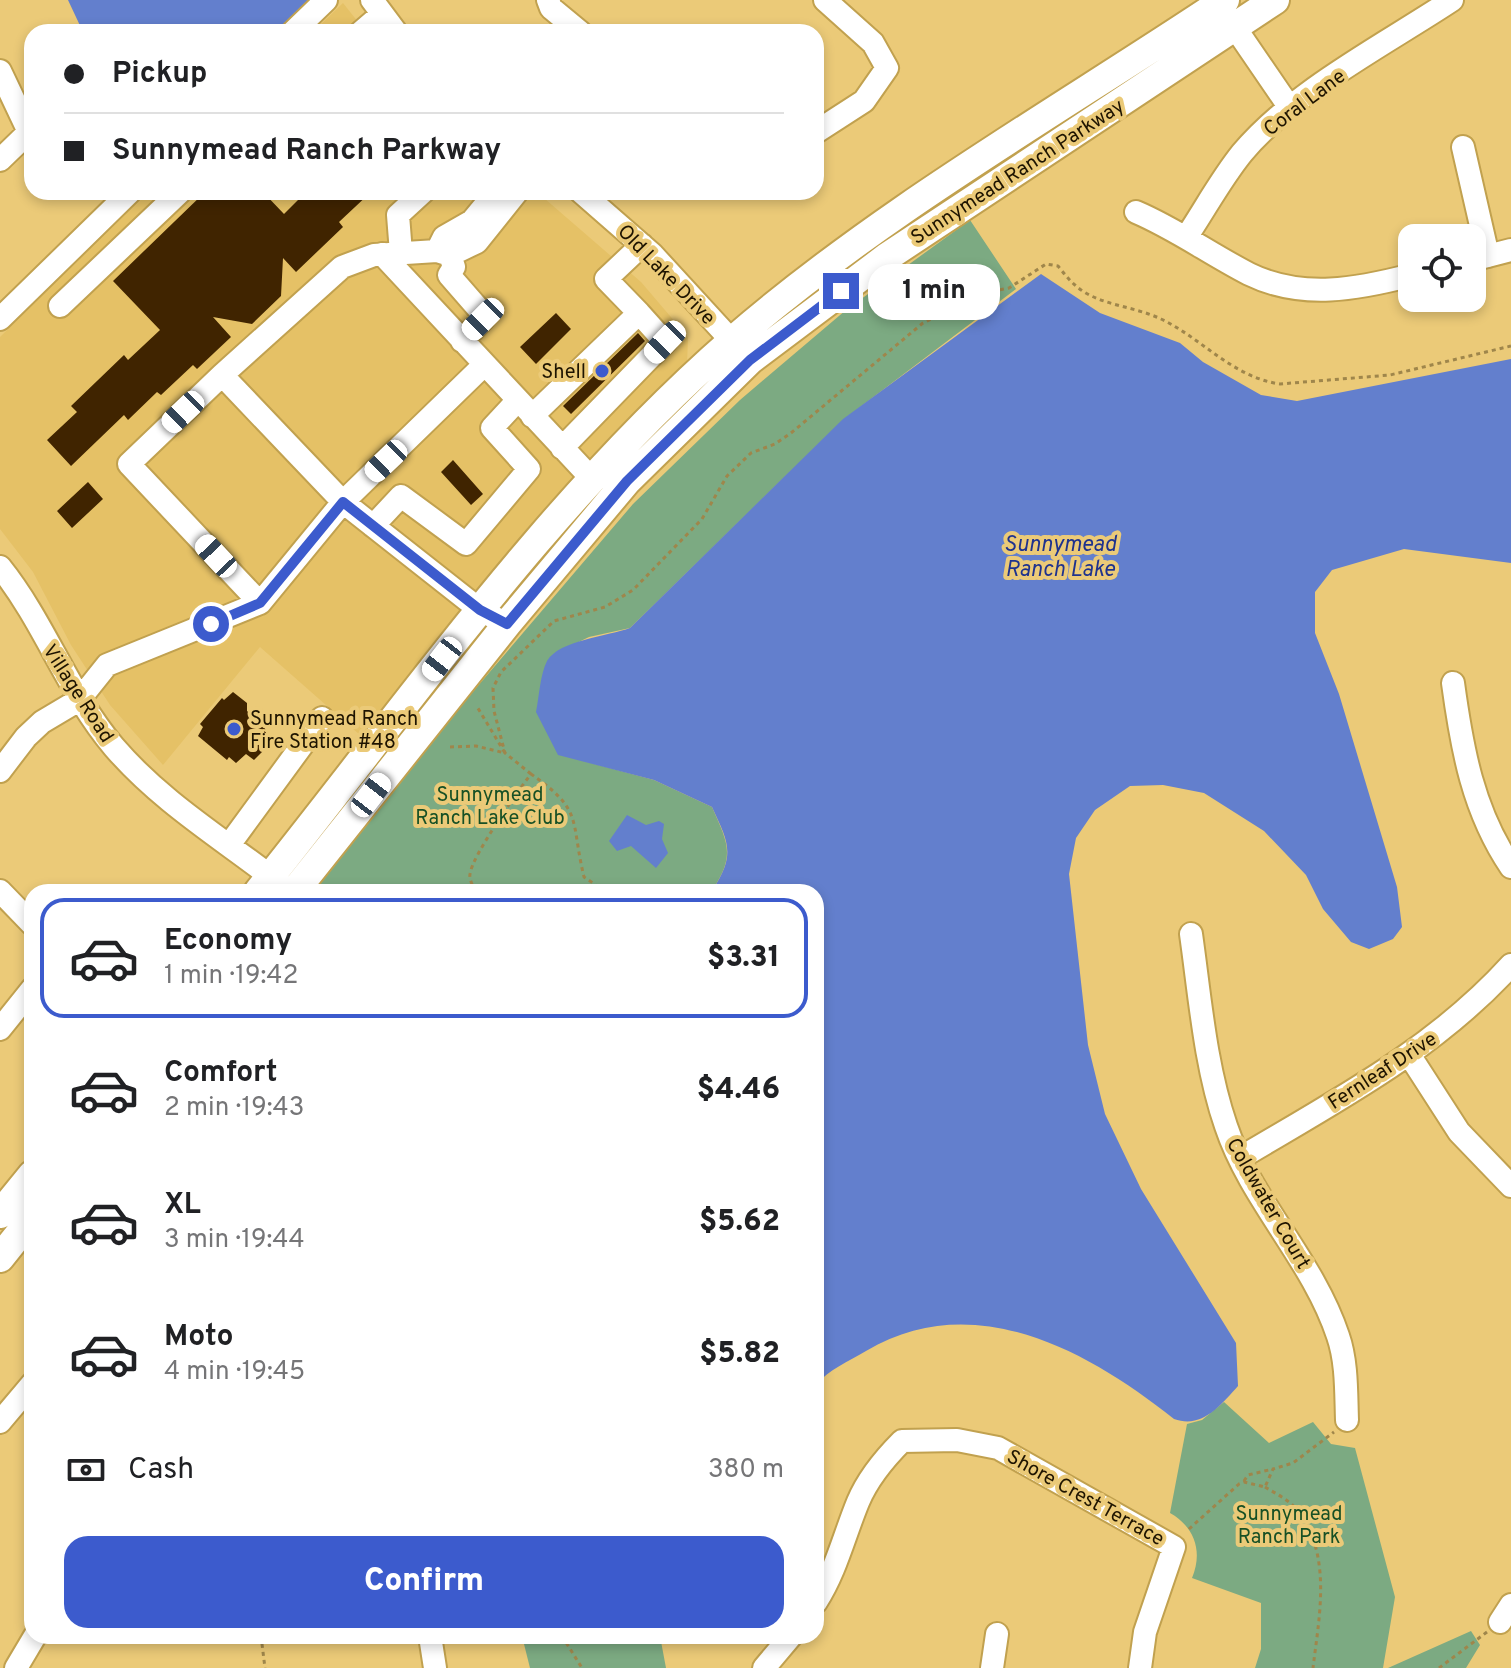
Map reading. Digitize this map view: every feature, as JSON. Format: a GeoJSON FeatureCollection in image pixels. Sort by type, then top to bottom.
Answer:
{"type":"FeatureCollection","features":[{"type":"Feature","properties":{"kind":"main road","name":"Sunnymead Ranch Parkway"},"geometry":{"type":"LineString","coordinates":[[281,884],[480,610],[592,479],[741,351],[887,257],[1224,8],[1275,0]]}},
{"type":"Feature","properties":{"kind":"main road","name":"Sunnymead Ranch Parkway"},"geometry":{"type":"LineString","coordinates":[[281,884],[741,351]]}},
{"type":"Feature","properties":{"kind":"main road"},"geometry":{"type":"LineString","coordinates":[[0,1214],[24,1185]]}},
{"type":"Feature","properties":{"kind":"main road"},"geometry":{"type":"LineString","coordinates":[[0,1258],[24,1228]]}},
{"type":"Feature","properties":{"kind":"street"},"geometry":{"type":"LineString","coordinates":[[301,24],[326,0]]}},
{"type":"Feature","properties":{"kind":"street"},"geometry":{"type":"LineString","coordinates":[[548,0],[551,8],[570,24]]}},
{"type":"Feature","properties":{"kind":"street"},"geometry":{"type":"LineString","coordinates":[[824,127],[864,101],[887,68],[873,43],[825,0]]}},
{"type":"Feature","properties":{"kind":"street","name":"Coral Lane"},"geometry":{"type":"LineString","coordinates":[[1187,236],[1241,154],[1290,108],[1452,0]]}},
{"type":"Feature","properties":{"kind":"street"},"geometry":{"type":"LineString","coordinates":[[366,24],[377,7],[390,24]]}},
{"type":"Feature","properties":{"kind":"street"},"geometry":{"type":"LineString","coordinates":[[1224,8],[1290,108]]}},
{"type":"Feature","properties":{"kind":"street"},"geometry":{"type":"LineString","coordinates":[[0,71],[24,121]]}},
{"type":"Feature","properties":{"kind":"street"},"geometry":{"type":"LineString","coordinates":[[0,160],[24,137]]}},
{"type":"Feature","properties":{"kind":"street"},"geometry":{"type":"LineString","coordinates":[[1463,147],[1475,224]]}},
{"type":"Feature","properties":{"kind":"street"},"geometry":{"type":"LineString","coordinates":[[0,319],[122,200]]}},
{"type":"Feature","properties":{"kind":"street"},"geometry":{"type":"LineString","coordinates":[[60,306],[172,200]]}},
{"type":"Feature","properties":{"kind":"street"},"geometry":{"type":"LineString","coordinates":[[414,200],[398,215],[392,254],[423,299],[592,479]]}},
{"type":"Feature","properties":{"kind":"street"},"geometry":{"type":"LineString","coordinates":[[462,341],[483,319],[483,314],[445,260],[444,237],[472,221],[489,200]]}},
{"type":"Feature","properties":{"kind":"street"},"geometry":{"type":"LineString","coordinates":[[423,299],[445,260],[477,242],[511,200]]}},
{"type":"Feature","properties":{"kind":"street","name":"Old Lake Drive"},"geometry":{"type":"LineString","coordinates":[[590,200],[642,245],[741,351]]}},
{"type":"Feature","properties":{"kind":"street"},"geometry":{"type":"LineString","coordinates":[[1136,212],[1187,236],[1249,274],[1290,288],[1360,288],[1398,278]]}},
{"type":"Feature","properties":{"kind":"street"},"geometry":{"type":"LineString","coordinates":[[562,448],[665,342],[606,279],[642,245]]}},
{"type":"Feature","properties":{"kind":"street"},"geometry":{"type":"LineString","coordinates":[[1486,256],[1511,250]]}},
{"type":"Feature","properties":{"kind":"street"},"geometry":{"type":"LineString","coordinates":[[260,603],[129,464],[326,278],[359,258],[392,254],[445,260]]}},
{"type":"Feature","properties":{"kind":"street"},"geometry":{"type":"LineString","coordinates":[[373,526],[401,496],[466,544],[529,469],[492,428],[524,409],[639,313]]}},
{"type":"Feature","properties":{"kind":"street"},"geometry":{"type":"LineString","coordinates":[[0,771],[42,722],[79,700],[107,665],[260,603],[343,502],[484,365]]}},
{"type":"Feature","properties":{"kind":"street"},"geometry":{"type":"LineString","coordinates":[[222,375],[343,502],[480,610],[507,624]]}},
{"type":"Feature","properties":{"kind":"street","name":"Village Road"},"geometry":{"type":"LineString","coordinates":[[0,567],[79,700],[114,748],[156,790],[229,845],[273,884]]}},
{"type":"Feature","properties":{"kind":"street"},"geometry":{"type":"LineString","coordinates":[[1453,683],[1460,738],[1471,782],[1486,824],[1511,867]]}},
{"type":"Feature","properties":{"kind":"street"},"geometry":{"type":"LineString","coordinates":[[229,845],[322,718]]}},
{"type":"Feature","properties":{"kind":"street"},"geometry":{"type":"LineString","coordinates":[[0,891],[24,916]]}},
{"type":"Feature","properties":{"kind":"street","name":"Coldwater Court"},"geometry":{"type":"LineString","coordinates":[[1191,934],[1212,1071],[1226,1127],[1240,1158],[1318,1289],[1338,1335],[1344,1360],[1347,1420]]}},
{"type":"Feature","properties":{"kind":"street","name":"Fernleaf Drive"},"geometry":{"type":"LineString","coordinates":[[1240,1158],[1410,1056],[1468,1008],[1511,965]]}},
{"type":"Feature","properties":{"kind":"street"},"geometry":{"type":"LineString","coordinates":[[0,1029],[24,999]]}},
{"type":"Feature","properties":{"kind":"street"},"geometry":{"type":"LineString","coordinates":[[1410,1056],[1459,1132],[1511,1186]]}},
{"type":"Feature","properties":{"kind":"street"},"geometry":{"type":"LineString","coordinates":[[0,1422],[24,1394]]}},
{"type":"Feature","properties":{"kind":"street","name":"Shore Crest Terrace"},"geometry":{"type":"LineString","coordinates":[[824,1586],[840,1554],[859,1500],[879,1465],[902,1441],[957,1440],[998,1448],[1174,1547],[1145,1632],[1140,1668]]}},
{"type":"Feature","properties":{"kind":"street"},"geometry":{"type":"LineString","coordinates":[[992,1668],[997,1634]]}},
{"type":"Feature","properties":{"kind":"street"},"geometry":{"type":"LineString","coordinates":[[16,1668],[30,1644]]}},
{"type":"Feature","properties":{"kind":"street"},"geometry":{"type":"LineString","coordinates":[[431,1644],[435,1668]]}},
{"type":"Feature","properties":{"kind":"street"},"geometry":{"type":"LineString","coordinates":[[764,1668],[784,1644]]}},
{"type":"Feature","properties":{"kind":"path"},"geometry":{"type":"LineString","coordinates":[[505,753],[494,711],[493,688],[501,672],[526,644],[554,621],[605,607],[633,590],[702,519],[727,476],[751,453],[775,444],[791,433],[923,323],[988,292],[1009,288],[1046,264],[1058,266],[1070,282],[1095,298],[1159,318],[1202,343],[1231,366],[1264,382],[1280,384],[1390,375],[1511,346]]}},
{"type":"Feature","properties":{"kind":"path"},"geometry":{"type":"LineString","coordinates":[[476,705],[505,753],[559,793],[574,816],[584,877],[594,884]]}},
{"type":"Feature","properties":{"kind":"path"},"geometry":{"type":"LineString","coordinates":[[450,747],[476,746],[505,753]]}},
{"type":"Feature","properties":{"kind":"path"},"geometry":{"type":"LineString","coordinates":[[472,884],[469,876],[473,864],[506,807],[531,774]]}},
{"type":"Feature","properties":{"kind":"path"},"geometry":{"type":"LineString","coordinates":[[1189,1529],[1244,1482],[1248,1475],[1293,1463],[1324,1440]]}},
{"type":"Feature","properties":{"kind":"path"},"geometry":{"type":"LineString","coordinates":[[1265,1487],[1273,1469]]}},
{"type":"Feature","properties":{"kind":"path"},"geometry":{"type":"LineString","coordinates":[[1244,1482],[1265,1487],[1296,1509],[1312,1540],[1322,1605],[1313,1668]]}},
{"type":"Feature","properties":{"kind":"path"},"geometry":{"type":"LineString","coordinates":[[1439,1668],[1473,1641]]}},
{"type":"Feature","properties":{"kind":"path"},"geometry":{"type":"LineString","coordinates":[[262,1644],[265,1668]]}},
{"type":"Feature","properties":{"kind":"path"},"geometry":{"type":"LineString","coordinates":[[567,1644],[582,1668]]}},
{"type":"Feature","properties":{"kind":"shaded area"},"geometry":{"type":"Polygon","coordinates":[[[343,3],[360,24],[321,24],[343,3]]]}},
{"type":"Feature","properties":{"kind":"shaded area"},"geometry":{"type":"Polygon","coordinates":[[[141,200],[546,200],[641,282],[688,337],[687,365],[360,735],[260,647],[163,765],[110,705],[71,645],[33,572],[0,529],[0,337],[141,200]]]}},
{"type":"Feature","properties":{"kind":"green space","name":"Sunnymead Ranch Lake Club"},"geometry":{"type":"Polygon","coordinates":[[[970,220],[1016,289],[843,420],[630,628],[589,637],[554,654],[558,754],[654,780],[712,807],[727,848],[725,866],[716,884],[315,884],[412,763],[633,504],[740,400],[846,310],[970,220]]]}},
{"type":"Feature","properties":{"kind":"green space","name":"Sunnymead Ranch Park"},"geometry":{"type":"Polygon","coordinates":[[[1224,1402],[1269,1443],[1313,1422],[1331,1444],[1355,1448],[1395,1597],[1383,1668],[1255,1668],[1261,1649],[1261,1603],[1192,1578],[1197,1559],[1194,1541],[1186,1525],[1170,1513],[1187,1424],[1202,1420],[1224,1402]]]}},
{"type":"Feature","properties":{"kind":"green space"},"geometry":{"type":"Polygon","coordinates":[[[1471,1631],[1480,1645],[1466,1668],[1388,1668],[1471,1631]]]}},
{"type":"Feature","properties":{"kind":"green space"},"geometry":{"type":"Polygon","coordinates":[[[524,1644],[662,1644],[666,1668],[530,1668],[524,1644]]]}},
{"type":"Feature","properties":{"kind":"water"},"geometry":{"type":"Polygon","coordinates":[[[68,0],[313,0],[290,24],[79,24],[68,0]]]}},
{"type":"Feature","properties":{"kind":"water","name":"Sunnymead Ranch Lake"},"geometry":{"type":"Polygon","coordinates":[[[1041,274],[1100,313],[1180,343],[1203,362],[1261,395],[1297,401],[1511,359],[1511,563],[1404,549],[1332,570],[1315,592],[1315,633],[1339,694],[1397,887],[1402,927],[1393,939],[1369,949],[1351,942],[1323,909],[1306,875],[1264,831],[1204,793],[1163,785],[1130,786],[1095,810],[1076,838],[1069,874],[1088,1045],[1105,1114],[1141,1189],[1236,1343],[1238,1386],[1202,1418],[1193,1421],[1174,1419],[1104,1370],[1067,1350],[1028,1335],[988,1326],[947,1325],[906,1333],[866,1351],[824,1377],[824,884],[716,884],[725,866],[727,848],[712,807],[654,780],[558,755],[536,712],[543,673],[553,654],[573,643],[630,628],[843,419],[1041,274]]]}},
{"type":"Feature","properties":{"kind":"water"},"geometry":{"type":"Polygon","coordinates":[[[627,815],[646,825],[659,821],[664,824],[662,839],[668,853],[656,868],[631,846],[617,851],[609,841],[627,815]]]}},
{"type":"Feature","properties":{"kind":"building"},"geometry":{"type":"Polygon","coordinates":[[[197,200],[271,200],[284,214],[298,200],[362,200],[339,222],[343,227],[296,272],[283,258],[281,296],[252,324],[213,317],[231,337],[197,369],[193,365],[161,395],[157,392],[128,420],[124,415],[71,466],[47,440],[77,412],[71,406],[124,355],[128,360],[160,330],[113,281],[197,200]]]}},
{"type":"Feature","properties":{"kind":"building"},"geometry":{"type":"Polygon","coordinates":[[[556,313],[571,329],[536,364],[520,347],[556,313]]]}},
{"type":"Feature","properties":{"kind":"building"},"geometry":{"type":"Polygon","coordinates":[[[638,333],[645,341],[571,414],[563,406],[638,333]]]}},
{"type":"Feature","properties":{"kind":"building"},"geometry":{"type":"Polygon","coordinates":[[[453,460],[483,494],[471,505],[441,472],[453,460]]]}},
{"type":"Feature","properties":{"kind":"building"},"geometry":{"type":"Polygon","coordinates":[[[88,482],[103,499],[72,528],[57,511],[88,482]]]}},
{"type":"Feature","properties":{"kind":"building","name":"Sunnymead Ranch Fire Station #48"},"geometry":{"type":"Polygon","coordinates":[[[233,692],[247,703],[247,711],[264,724],[266,733],[274,740],[254,760],[246,754],[236,763],[229,757],[227,760],[198,736],[203,727],[200,724],[222,698],[224,700],[233,692]]]}},
{"type":"Feature","properties":{"kind":"place","name":"Shell"},"geometry":{"type":"Point","coordinates":[602,371]}},
{"type":"Feature","properties":{"kind":"place","name":"Sunnymead Ranch Fire Station #48"},"geometry":{"type":"Point","coordinates":[234,729]}},
{"type":"Feature","properties":{"kind":"route"},"geometry":{"type":"LineString","coordinates":[[211,624],[260,603],[343,502],[480,610],[507,624],[627,481],[750,360],[841,291]]}}]}
